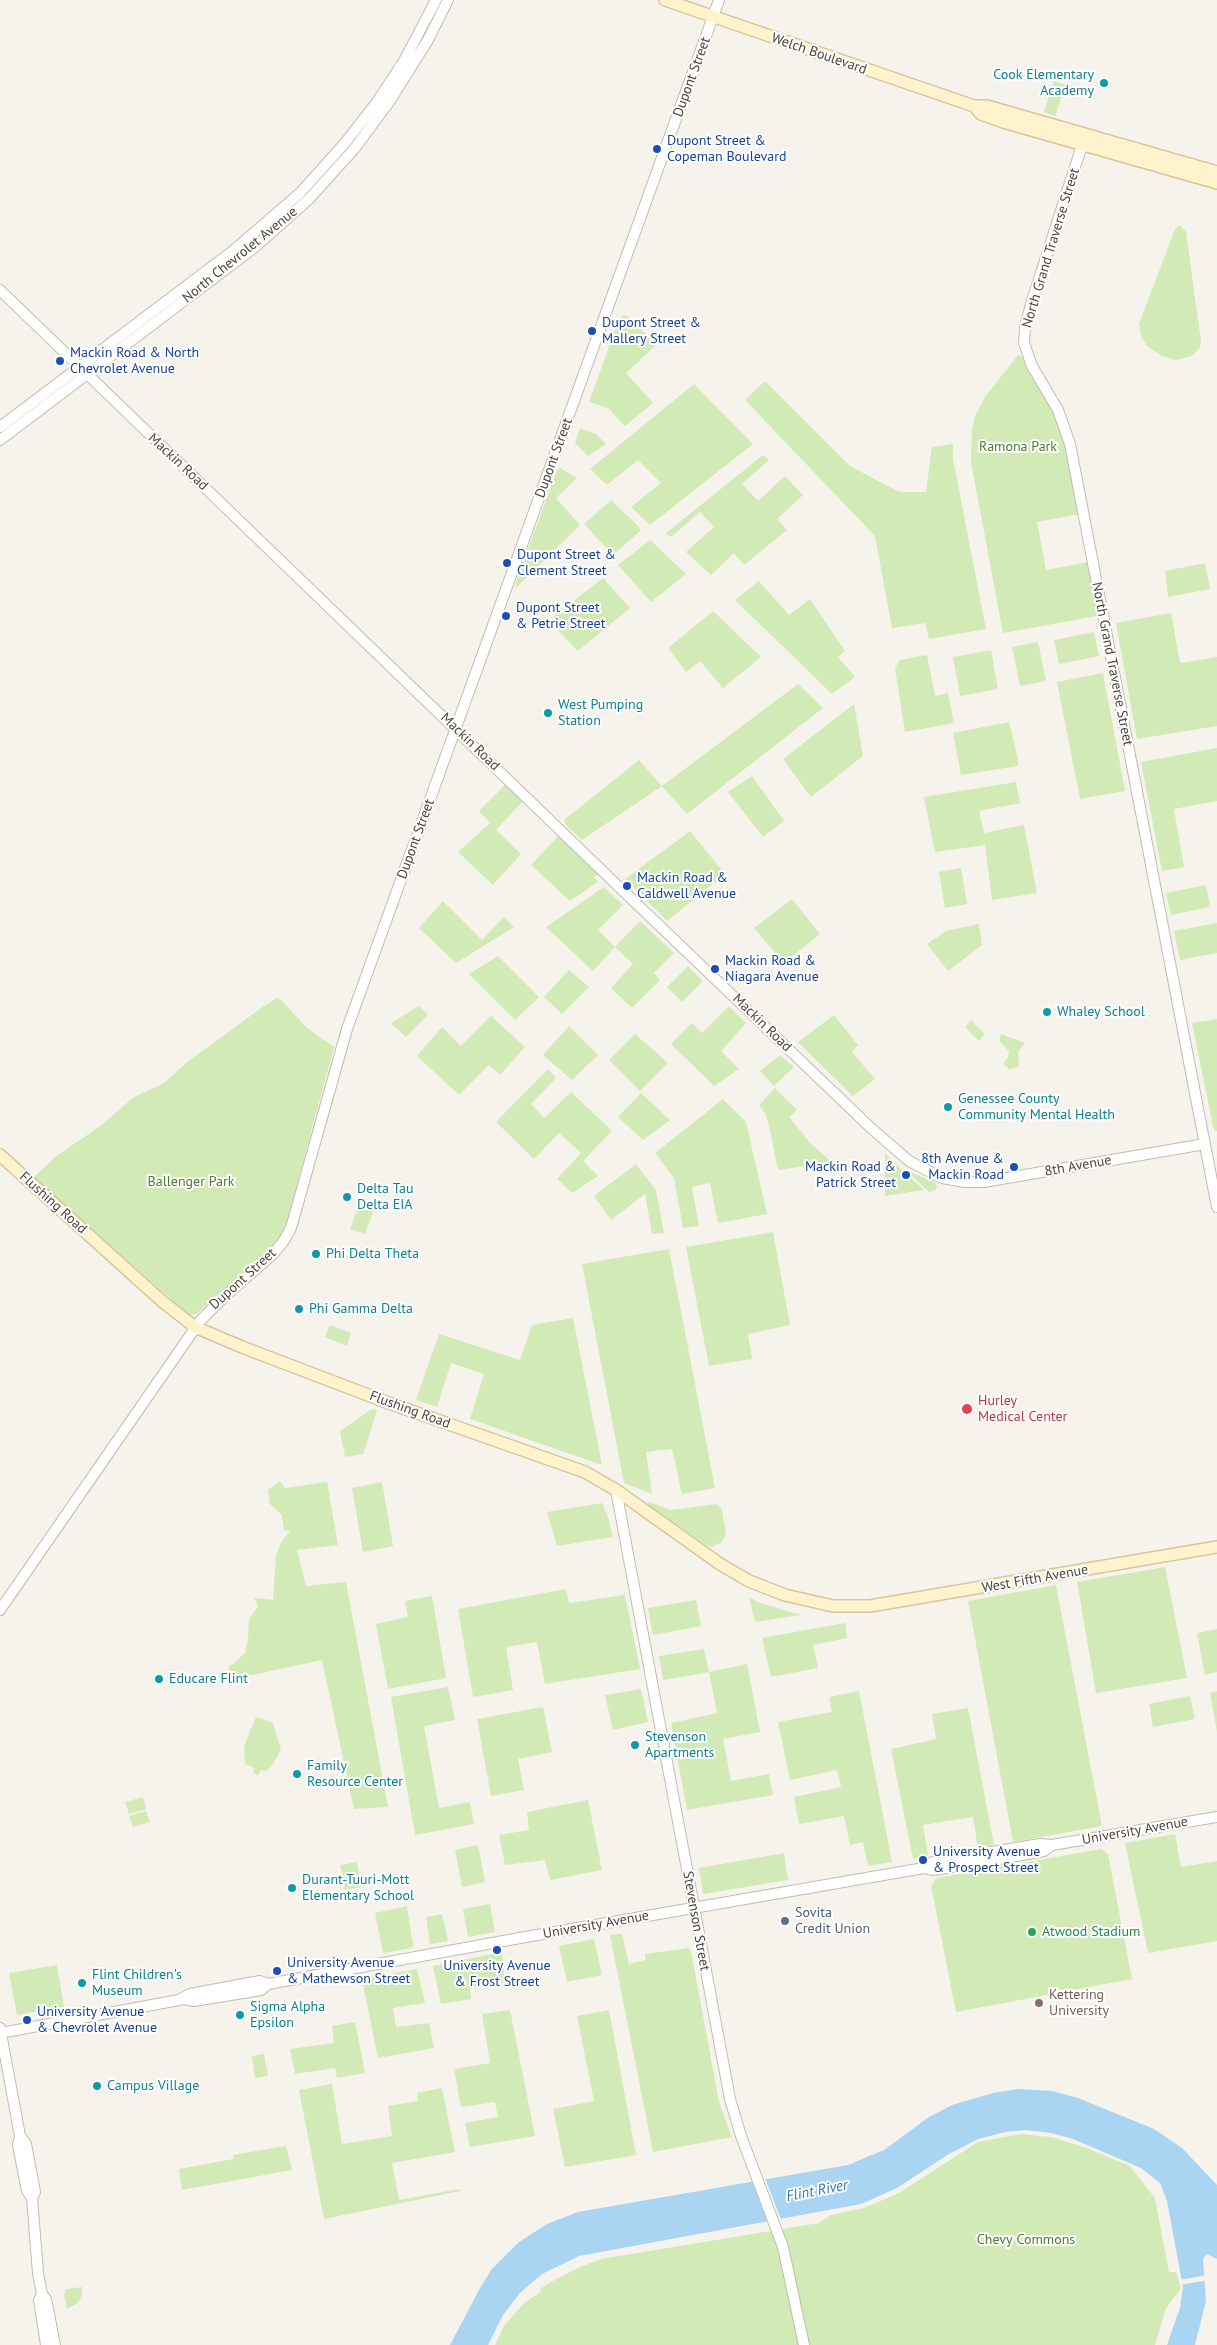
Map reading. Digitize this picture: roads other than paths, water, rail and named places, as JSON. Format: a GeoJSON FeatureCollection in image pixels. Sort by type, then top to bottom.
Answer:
{"type":"FeatureCollection","features":[{"type":"Feature","properties":{"kind":"main road","name":"Welch Boulevard"},"geometry":{"type":"LineString","coordinates":[[665,0],[974,106],[984,105],[1083,140],[1217,183]]}},
{"type":"Feature","properties":{"kind":"main road","name":"Welch Boulevard"},"geometry":{"type":"LineString","coordinates":[[1083,140],[1217,172]]}},
{"type":"Feature","properties":{"kind":"main road","name":"Flushing Road"},"geometry":{"type":"LineString","coordinates":[[0,1155],[157,1297],[195,1327],[389,1403],[573,1467],[616,1490],[720,1564],[745,1579],[791,1596],[825,1604],[854,1607]]}},
{"type":"Feature","properties":{"kind":"main road","name":"West Fifth Avenue"},"geometry":{"type":"LineString","coordinates":[[854,1607],[925,1598],[1217,1547]]}},
{"type":"Feature","properties":{"kind":"street","name":"North Chevrolet Avenue"},"geometry":{"type":"LineString","coordinates":[[0,428],[232,251],[302,191],[348,140],[377,102],[404,61],[436,0]]}},
{"type":"Feature","properties":{"kind":"street","name":"North Chevrolet Avenue"},"geometry":{"type":"LineString","coordinates":[[0,440],[255,247],[316,192],[355,148],[389,102],[424,46],[448,0]]}},
{"type":"Feature","properties":{"kind":"street","name":"Dupont Street"},"geometry":{"type":"LineString","coordinates":[[0,1610],[195,1327],[210,1309],[276,1250],[291,1228],[346,1029],[719,0]]}},
{"type":"Feature","properties":{"kind":"street","name":"North Grand Traverse Street"},"geometry":{"type":"LineString","coordinates":[[1083,140],[1031,304],[1025,327],[1024,343],[1032,366],[1058,410],[1070,444],[1217,1207]]}},
{"type":"Feature","properties":{"kind":"street","name":"Mackin Road"},"geometry":{"type":"LineString","coordinates":[[0,290],[78,368],[456,728],[889,1145],[922,1170],[951,1180]]}},
{"type":"Feature","properties":{"kind":"street","name":"8th Avenue"},"geometry":{"type":"LineString","coordinates":[[951,1180],[976,1182],[1004,1179],[1205,1144]]}},
{"type":"Feature","properties":{"kind":"street","name":"Stevenson Street"},"geometry":{"type":"LineString","coordinates":[[616,1490],[730,2099],[787,2261],[804,2345]]}},
{"type":"Feature","properties":{"kind":"street","name":"University Avenue"},"geometry":{"type":"LineString","coordinates":[[0,2031],[183,2000],[191,2002],[232,1995],[263,1989],[268,1984],[924,1868],[934,1870],[1044,1851],[1052,1846],[1217,1817]]}},
{"type":"Feature","properties":{"kind":"street"},"geometry":{"type":"LineString","coordinates":[[0,2031],[20,2136],[25,2141],[28,2152],[35,2192],[32,2198],[42,2294],[39,2300],[46,2345]]}},
{"type":"Feature","properties":{"kind":"street"},"geometry":{"type":"LineString","coordinates":[[42,2294],[46,2299],[55,2345]]}},
{"type":"Feature","properties":{"kind":"water","name":"Flint River"},"geometry":{"type":"Polygon","coordinates":[[[1018,2089],[1052,2091],[1078,2098],[1154,2129],[1182,2148],[1217,2185],[1217,2259],[1207,2254],[1203,2259],[1206,2301],[1195,2345],[1167,2345],[1180,2308],[1183,2287],[1167,2201],[1160,2183],[1141,2168],[1073,2139],[1051,2133],[1025,2130],[1005,2132],[978,2139],[949,2154],[897,2188],[861,2204],[579,2256],[542,2274],[520,2293],[503,2315],[488,2345],[450,2345],[491,2270],[519,2242],[547,2224],[578,2212],[848,2165],[884,2150],[929,2117],[952,2105],[993,2093],[1018,2089]]]}},
{"type":"Feature","properties":{"kind":"place","name":"Cook Elementary Academy"},"geometry":{"type":"Point","coordinates":[1104,83]}},
{"type":"Feature","properties":{"kind":"place","name":"Dupont Street & Copeman Boulevard"},"geometry":{"type":"Point","coordinates":[657,149]}},
{"type":"Feature","properties":{"kind":"place","name":"Dupont Street & Mallery Street"},"geometry":{"type":"Point","coordinates":[592,331]}},
{"type":"Feature","properties":{"kind":"place","name":"Mackin Road & North Chevrolet Avenue"},"geometry":{"type":"Point","coordinates":[60,361]}},
{"type":"Feature","properties":{"kind":"place","name":"Dupont Street & Clement Street"},"geometry":{"type":"Point","coordinates":[507,563]}},
{"type":"Feature","properties":{"kind":"place","name":"Dupont Street & Petrie Street"},"geometry":{"type":"Point","coordinates":[506,616]}},
{"type":"Feature","properties":{"kind":"place","name":"West Pumping Station"},"geometry":{"type":"Point","coordinates":[548,713]}},
{"type":"Feature","properties":{"kind":"place","name":"Mackin Road & Caldwell Avenue"},"geometry":{"type":"Point","coordinates":[627,886]}},
{"type":"Feature","properties":{"kind":"place","name":"Mackin Road & Niagara Avenue"},"geometry":{"type":"Point","coordinates":[715,969]}},
{"type":"Feature","properties":{"kind":"place","name":"Whaley School"},"geometry":{"type":"Point","coordinates":[1047,1012]}},
{"type":"Feature","properties":{"kind":"place","name":"Genessee County Community Mental Health"},"geometry":{"type":"Point","coordinates":[948,1107]}},
{"type":"Feature","properties":{"kind":"place","name":"8th Avenue & Mackin Road"},"geometry":{"type":"Point","coordinates":[1014,1167]}},
{"type":"Feature","properties":{"kind":"place","name":"Mackin Road & Patrick Street"},"geometry":{"type":"Point","coordinates":[906,1175]}},
{"type":"Feature","properties":{"kind":"place","name":"Delta Tau Delta EIA"},"geometry":{"type":"Point","coordinates":[347,1197]}},
{"type":"Feature","properties":{"kind":"place","name":"Phi Delta Theta"},"geometry":{"type":"Point","coordinates":[316,1254]}},
{"type":"Feature","properties":{"kind":"place","name":"Phi Gamma Delta"},"geometry":{"type":"Point","coordinates":[299,1309]}},
{"type":"Feature","properties":{"kind":"place","name":"Hurley Medical Center"},"geometry":{"type":"Point","coordinates":[967,1409]}},
{"type":"Feature","properties":{"kind":"place","name":"Educare Flint"},"geometry":{"type":"Point","coordinates":[159,1679]}},
{"type":"Feature","properties":{"kind":"place","name":"Stevenson Apartments"},"geometry":{"type":"Point","coordinates":[635,1745]}},
{"type":"Feature","properties":{"kind":"place","name":"Family Resource Center"},"geometry":{"type":"Point","coordinates":[297,1774]}},
{"type":"Feature","properties":{"kind":"place","name":"University Avenue & Prospect Street"},"geometry":{"type":"Point","coordinates":[923,1860]}},
{"type":"Feature","properties":{"kind":"place","name":"Durant-Tuuri-Mott Elementary School"},"geometry":{"type":"Point","coordinates":[292,1888]}},
{"type":"Feature","properties":{"kind":"place","name":"Sovita Credit Union"},"geometry":{"type":"Point","coordinates":[785,1921]}},
{"type":"Feature","properties":{"kind":"place","name":"Atwood Stadium"},"geometry":{"type":"Point","coordinates":[1032,1932]}},
{"type":"Feature","properties":{"kind":"place","name":"University Avenue & Frost Street"},"geometry":{"type":"Point","coordinates":[497,1950]}},
{"type":"Feature","properties":{"kind":"place","name":"University Avenue & Mathewson Street"},"geometry":{"type":"Point","coordinates":[277,1971]}},
{"type":"Feature","properties":{"kind":"place","name":"Flint Children's Museum"},"geometry":{"type":"Point","coordinates":[82,1983]}},
{"type":"Feature","properties":{"kind":"place","name":"Kettering University"},"geometry":{"type":"Point","coordinates":[1039,2003]}},
{"type":"Feature","properties":{"kind":"place","name":"Sigma Alpha Epsilon"},"geometry":{"type":"Point","coordinates":[240,2015]}},
{"type":"Feature","properties":{"kind":"place","name":"University Avenue & Chevrolet Avenue"},"geometry":{"type":"Point","coordinates":[27,2020]}},
{"type":"Feature","properties":{"kind":"place","name":"Campus Village"},"geometry":{"type":"Point","coordinates":[97,2086]}},
{"type":"Feature","properties":{"kind":"park label","name":"Ramona Park"},"geometry":{"type":"Point","coordinates":[1018,447]}},
{"type":"Feature","properties":{"kind":"park label","name":"Ballenger Park"},"geometry":{"type":"Point","coordinates":[191,1182]}},
{"type":"Feature","properties":{"kind":"park label","name":"Chevy Commons"},"geometry":{"type":"Point","coordinates":[1026,2240]}}]}
